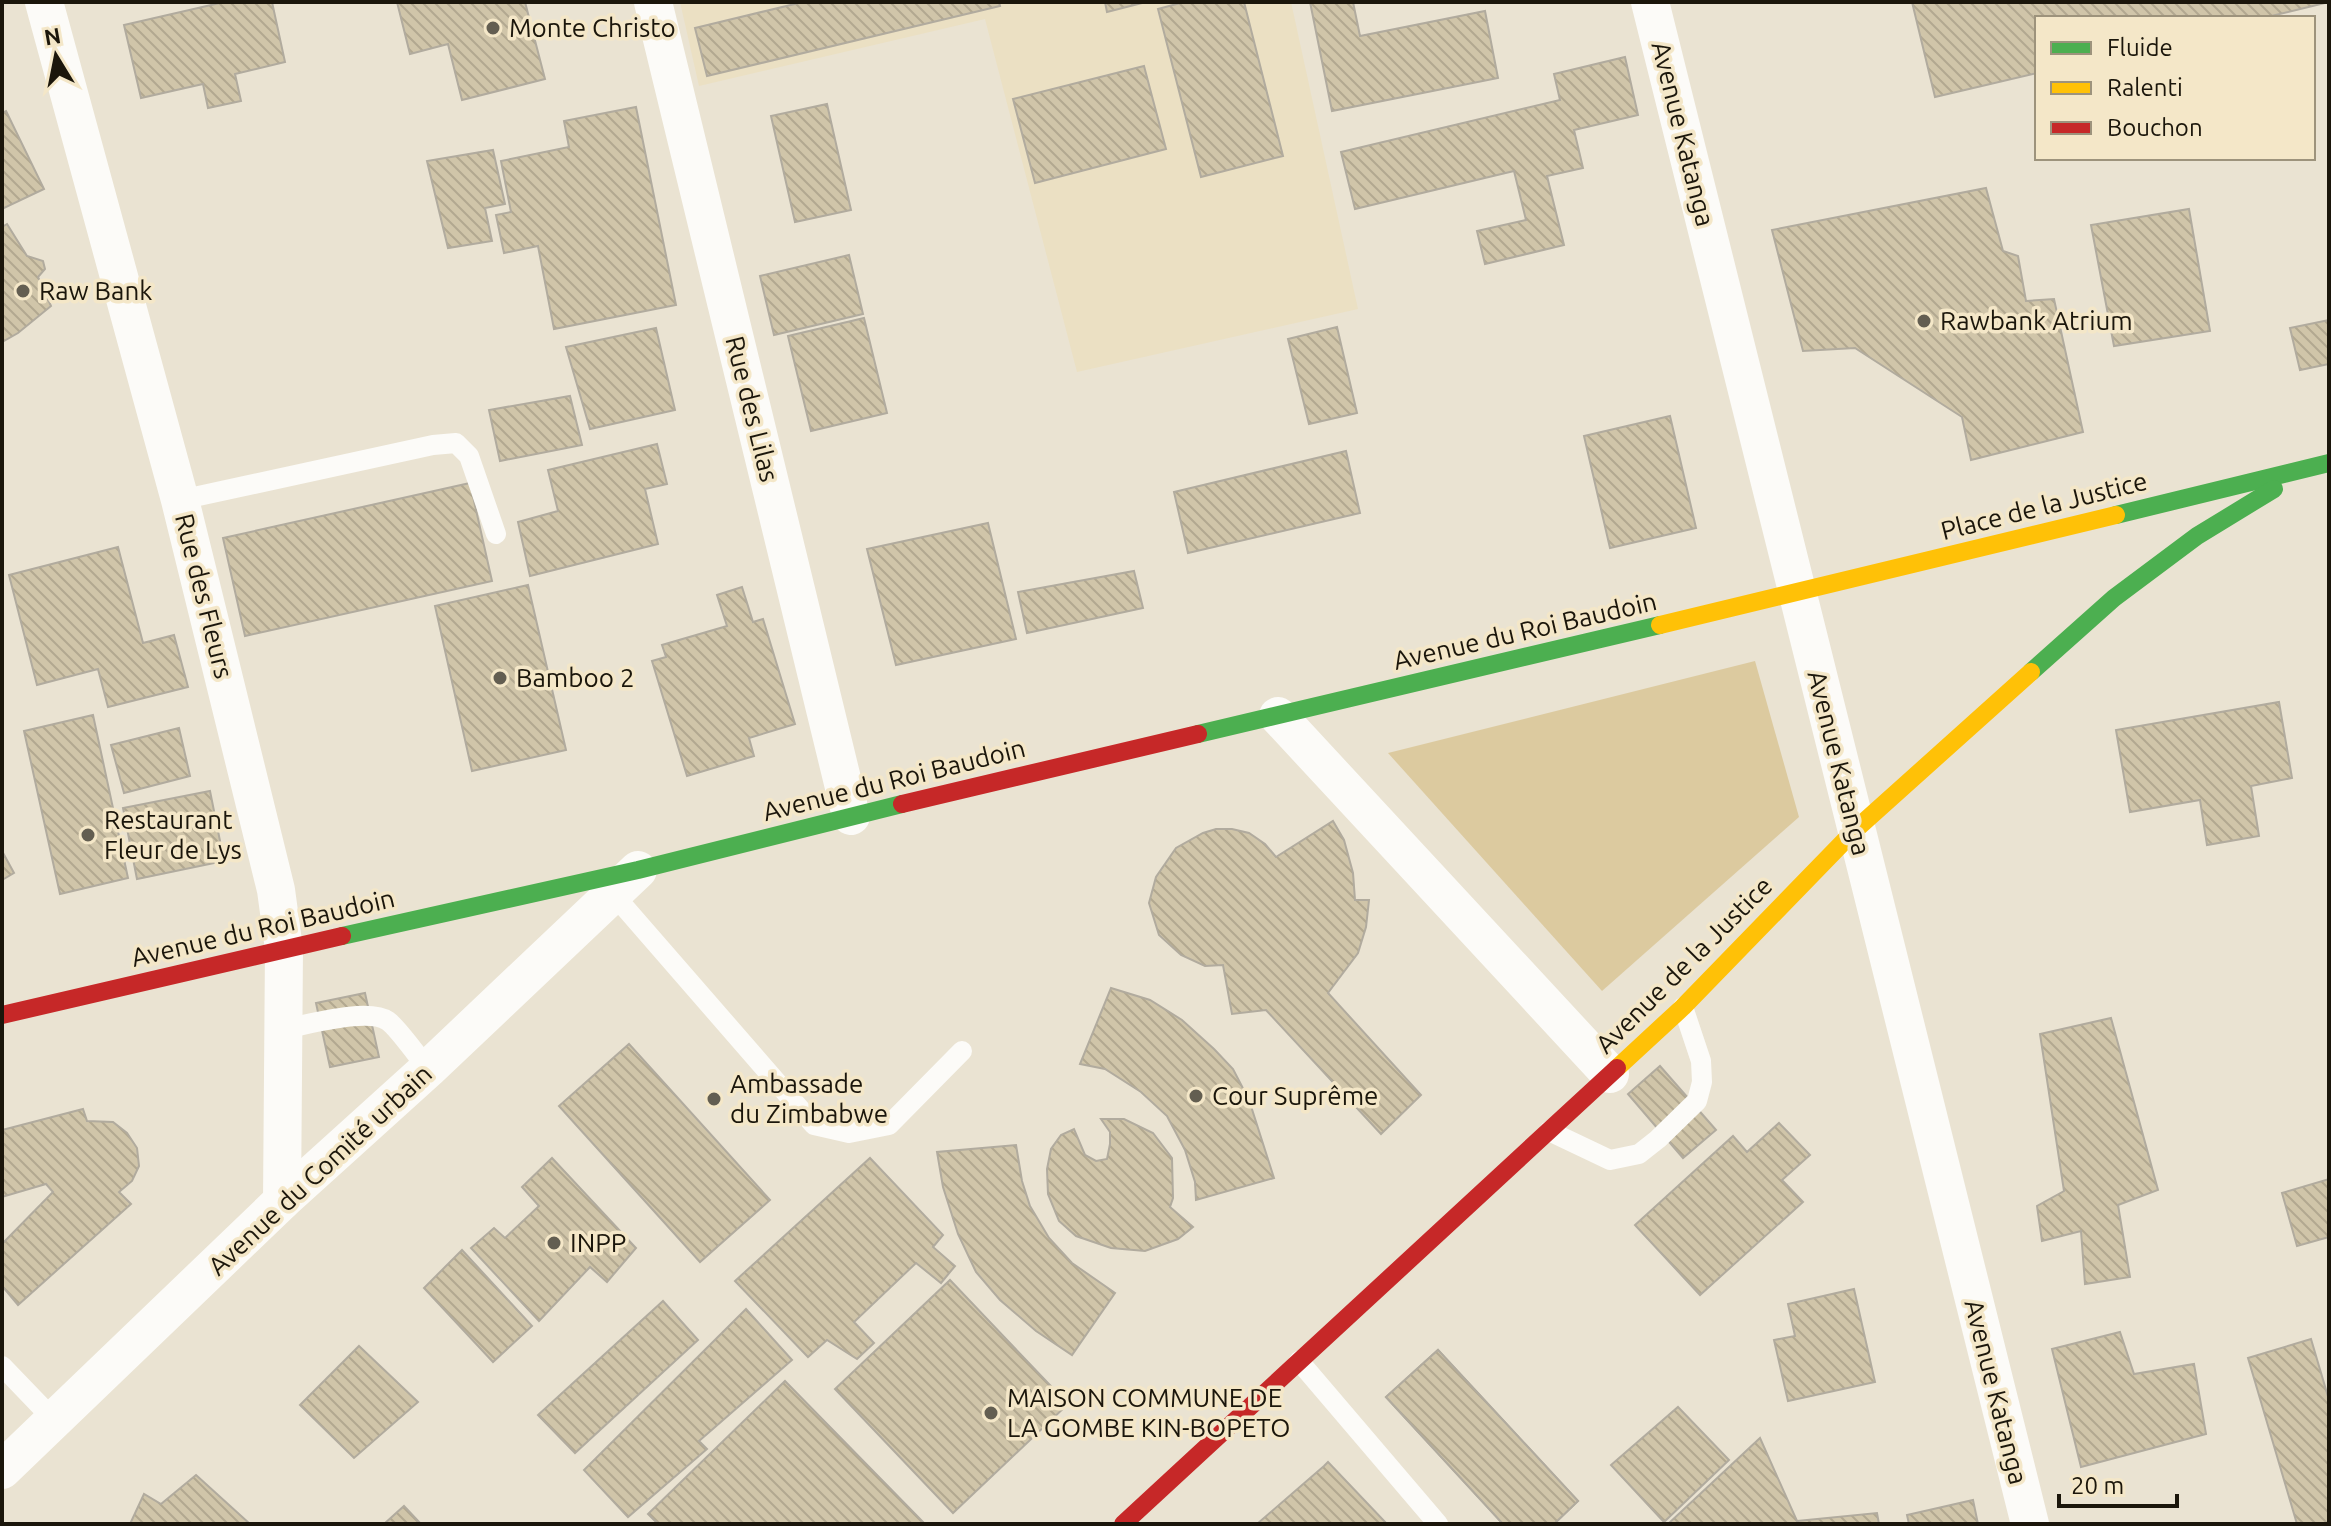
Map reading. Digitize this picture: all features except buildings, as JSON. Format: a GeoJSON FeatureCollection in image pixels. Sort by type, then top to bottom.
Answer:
{"type":"FeatureCollection","features":[{"type":"Feature","properties":{"kind":"street","name":"Rue des Fleurs"},"geometry":{"type":"LineString","coordinates":[[44,2],[180,500],[276,890],[284,949],[282,1201]]}},
{"type":"Feature","properties":{"kind":"street","name":"Rue des Lilas"},"geometry":{"type":"LineString","coordinates":[[653,2],[851,816]]}},
{"type":"Feature","properties":{"kind":"street","name":"Avenue Katanga"},"geometry":{"type":"LineString","coordinates":[[1650,2],[2030,1524]]}},
{"type":"Feature","properties":{"kind":"street","name":"Place de la Justice"},"geometry":{"type":"LineString","coordinates":[[1798,593],[2329,463]]}},
{"type":"Feature","properties":{"kind":"street","name":"Avenue de la Justice"},"geometry":{"type":"LineString","coordinates":[[1123,1524],[1683,1007],[1855,830],[2114,598],[2197,536],[2303,470]]}},
{"type":"Feature","properties":{"kind":"street","name":"Avenue du Roi Baudoin"},"geometry":{"type":"LineString","coordinates":[[2,1015],[284,949],[626,882],[851,816],[1798,593]]}},
{"type":"Feature","properties":{"kind":"street"},"geometry":{"type":"LineString","coordinates":[[1278,716],[1610,1074]]}},
{"type":"Feature","properties":{"kind":"street","name":"Avenue du Comité urbain"},"geometry":{"type":"LineString","coordinates":[[2,1470],[282,1201],[428,1069],[626,882]]}},
{"type":"Feature","properties":{"kind":"lane"},"geometry":{"type":"LineString","coordinates":[[180,500],[433,445],[456,443],[469,456],[496,534]]}},
{"type":"Feature","properties":{"kind":"lane"},"geometry":{"type":"LineString","coordinates":[[626,882],[814,1125],[849,1133],[889,1125],[962,1051]]}},
{"type":"Feature","properties":{"kind":"lane"},"geometry":{"type":"LineString","coordinates":[[1549,1131],[1610,1160],[1639,1154],[1658,1139],[1697,1101],[1702,1082],[1701,1061],[1683,1007]]}},
{"type":"Feature","properties":{"kind":"lane"},"geometry":{"type":"LineString","coordinates":[[283,1029],[361,1015],[377,1017],[388,1021],[428,1069]]}},
{"type":"Feature","properties":{"kind":"lane"},"geometry":{"type":"LineString","coordinates":[[1299,1361],[1438,1524]]}},
{"type":"Feature","properties":{"kind":"lane"},"geometry":{"type":"LineString","coordinates":[[2,1366],[54,1420]]}},
{"type":"Feature","properties":{"kind":"shaded area"},"geometry":{"type":"Polygon","coordinates":[[[680,2],[1291,2],[1358,309],[1077,372],[985,19],[699,86],[680,2]]]}},
{"type":"Feature","properties":{"kind":"shaded area"},"geometry":{"type":"Polygon","coordinates":[[[1755,661],[1799,817],[1602,991],[1388,753],[1755,661]]]}},
{"type":"Feature","properties":{"kind":"traffic: fast"},"geometry":{"type":"LineString","coordinates":[[2116,515],[2329,463]]}},
{"type":"Feature","properties":{"kind":"traffic: fast"},"geometry":{"type":"LineString","coordinates":[[2031,672],[2114,598],[2197,536],[2274,489]]}},
{"type":"Feature","properties":{"kind":"traffic: fast"},"geometry":{"type":"LineString","coordinates":[[1198,734],[1660,625]]}},
{"type":"Feature","properties":{"kind":"traffic: fast"},"geometry":{"type":"LineString","coordinates":[[342,936],[638,870],[902,804]]}},
{"type":"Feature","properties":{"kind":"traffic: slow"},"geometry":{"type":"LineString","coordinates":[[1660,625],[2116,515]]}},
{"type":"Feature","properties":{"kind":"traffic: slow"},"geometry":{"type":"LineString","coordinates":[[1617,1068],[1683,1007],[1855,830],[2031,672]]}},
{"type":"Feature","properties":{"kind":"traffic: jam"},"geometry":{"type":"LineString","coordinates":[[902,804],[1198,734]]}},
{"type":"Feature","properties":{"kind":"traffic: jam"},"geometry":{"type":"LineString","coordinates":[[2,1015],[342,936]]}},
{"type":"Feature","properties":{"kind":"traffic: jam"},"geometry":{"type":"LineString","coordinates":[[1123,1524],[1617,1068]]}},
{"type":"Feature","properties":{"kind":"place","name":"Monte Christo"},"geometry":{"type":"Point","coordinates":[493,28]}},
{"type":"Feature","properties":{"kind":"place","name":"Raw Bank"},"geometry":{"type":"Point","coordinates":[23,291]}},
{"type":"Feature","properties":{"kind":"place","name":"Rawbank Atrium"},"geometry":{"type":"Point","coordinates":[1924,321]}},
{"type":"Feature","properties":{"kind":"place","name":"Bamboo 2"},"geometry":{"type":"Point","coordinates":[500,678]}},
{"type":"Feature","properties":{"kind":"place","name":"Restaurant Fleur de Lys"},"geometry":{"type":"Point","coordinates":[88,835]}},
{"type":"Feature","properties":{"kind":"place","name":"Cour Suprême"},"geometry":{"type":"Point","coordinates":[1196,1096]}},
{"type":"Feature","properties":{"kind":"place","name":"Ambassade du Zimbabwe"},"geometry":{"type":"Point","coordinates":[714,1099]}},
{"type":"Feature","properties":{"kind":"place","name":"INPP"},"geometry":{"type":"Point","coordinates":[554,1243]}},
{"type":"Feature","properties":{"kind":"place","name":"MAISON COMMUNE DE LA GOMBE KIN-BOPETO"},"geometry":{"type":"Point","coordinates":[991,1413]}}]}
